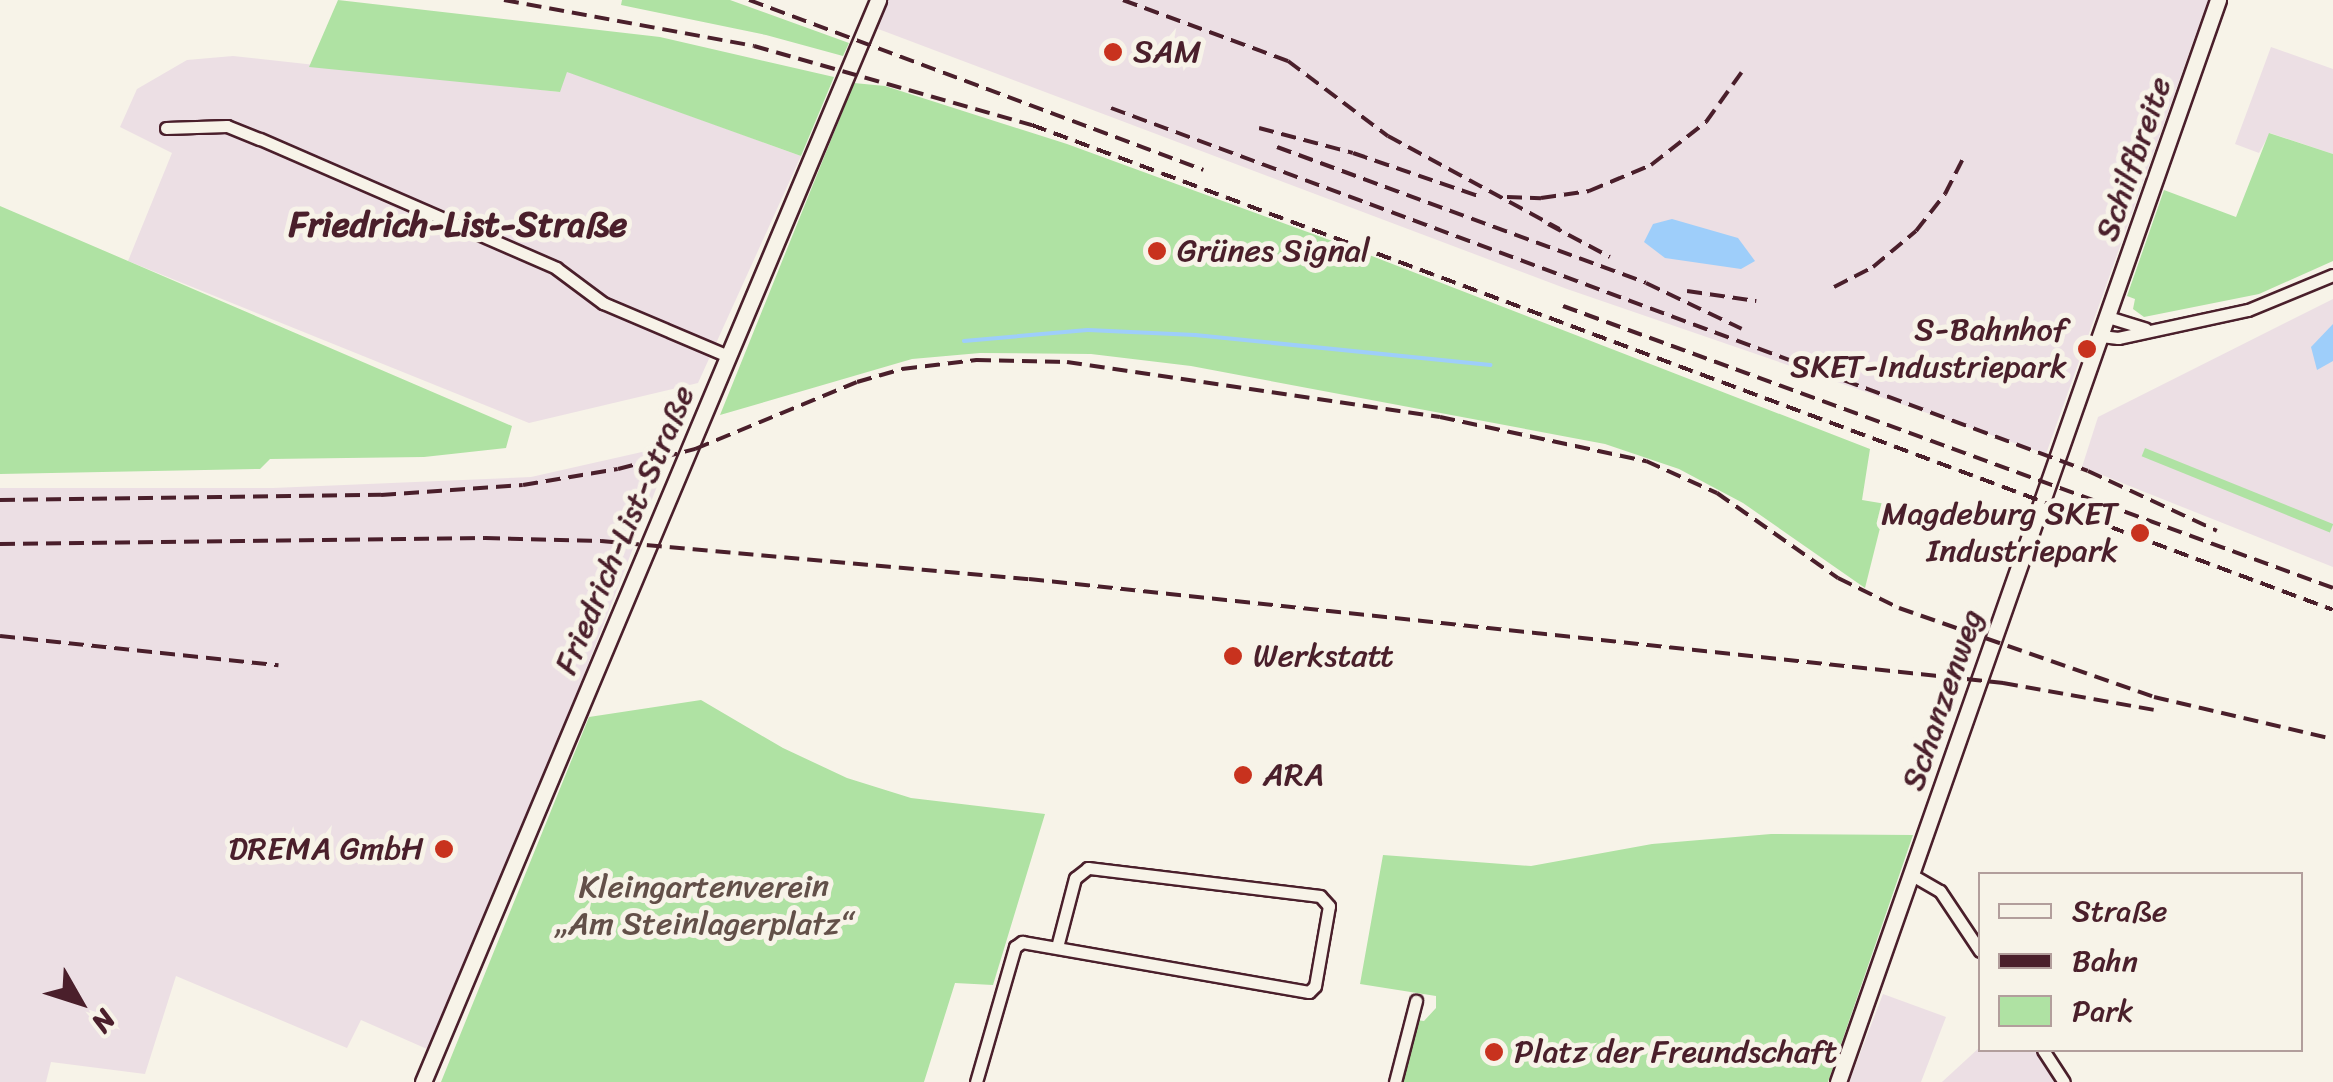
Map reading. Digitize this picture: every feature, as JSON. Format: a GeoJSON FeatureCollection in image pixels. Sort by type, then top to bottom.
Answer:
{"type":"FeatureCollection","features":[{"type":"Feature","properties":{"kind":"street","name":"Friedrich-List-Straße"},"geometry":{"type":"LineString","coordinates":[[423,1082],[878,0]]}},
{"type":"Feature","properties":{"kind":"street","name":"Schilfbreite"},"geometry":{"type":"LineString","coordinates":[[2102,336],[2218,0]]}},
{"type":"Feature","properties":{"kind":"street"},"geometry":{"type":"LineString","coordinates":[[166,128],[227,126],[260,139],[548,264],[603,303],[728,356]]}},
{"type":"Feature","properties":{"kind":"street"},"geometry":{"type":"LineString","coordinates":[[2102,336],[2112,339],[2248,310],[2333,275]]}},
{"type":"Feature","properties":{"kind":"street"},"geometry":{"type":"LineString","coordinates":[[2108,317],[2149,330]]}},
{"type":"Feature","properties":{"kind":"street","name":"Schanzenweg"},"geometry":{"type":"LineString","coordinates":[[1838,1082],[2102,336]]}},
{"type":"Feature","properties":{"kind":"street"},"geometry":{"type":"LineString","coordinates":[[976,1082],[1015,946],[1022,942],[1309,992],[1315,986],[1329,906],[1320,896],[1088,868],[1075,878],[1056,947]]}},
{"type":"Feature","properties":{"kind":"street"},"geometry":{"type":"LineString","coordinates":[[1912,875],[1940,891],[1978,949]]}},
{"type":"Feature","properties":{"kind":"street"},"geometry":{"type":"LineString","coordinates":[[1395,1082],[1416,1002]]}},
{"type":"Feature","properties":{"kind":"street"},"geometry":{"type":"LineString","coordinates":[[2044,1052],[2064,1082]]}},
{"type":"Feature","properties":{"kind":"shaded area"},"geometry":{"type":"Polygon","coordinates":[[[885,0],[2208,0],[2046,454],[1567,289],[873,27],[885,0]]]}},
{"type":"Feature","properties":{"kind":"shaded area"},"geometry":{"type":"Polygon","coordinates":[[[2271,47],[2333,69],[2333,154],[2270,133],[2259,153],[2235,144],[2271,47]]]}},
{"type":"Feature","properties":{"kind":"shaded area"},"geometry":{"type":"Polygon","coordinates":[[[233,56],[559,92],[566,71],[801,156],[698,383],[529,423],[128,261],[172,153],[120,127],[137,89],[187,60],[233,56]]]}},
{"type":"Feature","properties":{"kind":"shaded area"},"geometry":{"type":"Polygon","coordinates":[[[2333,299],[2333,567],[2082,467],[2098,417],[2333,299]]]}},
{"type":"Feature","properties":{"kind":"shaded area"},"geometry":{"type":"Polygon","coordinates":[[[673,445],[582,680],[427,1049],[361,1020],[347,1048],[176,976],[145,1074],[51,1062],[46,1082],[0,1082],[0,488],[273,488],[531,477],[673,445]]]}},
{"type":"Feature","properties":{"kind":"shaded area"},"geometry":{"type":"Polygon","coordinates":[[[1883,994],[1946,1017],[1921,1082],[1849,1082],[1883,994]]]}},
{"type":"Feature","properties":{"kind":"shaded area"},"geometry":{"type":"Polygon","coordinates":[[[1978,1049],[1978,1052],[2039,1052],[2058,1082],[1942,1082],[1978,1049]]]}},
{"type":"Feature","properties":{"kind":"green space"},"geometry":{"type":"Polygon","coordinates":[[[338,0],[660,37],[834,77],[801,156],[567,72],[560,92],[309,67],[338,0]]]}},
{"type":"Feature","properties":{"kind":"green space"},"geometry":{"type":"Polygon","coordinates":[[[622,0],[730,0],[849,43],[843,56],[766,35],[621,5],[622,0]]]}},
{"type":"Feature","properties":{"kind":"green space"},"geometry":{"type":"Polygon","coordinates":[[[854,83],[885,86],[1067,144],[1346,246],[1870,449],[1862,500],[1886,504],[1865,588],[1743,503],[1679,469],[1605,444],[1191,366],[1091,354],[980,353],[912,359],[720,415],[854,83]]]}},
{"type":"Feature","properties":{"kind":"green space"},"geometry":{"type":"Polygon","coordinates":[[[2269,133],[2333,154],[2333,261],[2259,294],[2144,317],[2133,309],[2135,299],[2127,296],[2164,190],[2236,217],[2269,133]]]}},
{"type":"Feature","properties":{"kind":"green space"},"geometry":{"type":"Polygon","coordinates":[[[0,206],[512,426],[506,448],[424,457],[270,459],[260,469],[0,474],[0,206]]]}},
{"type":"Feature","properties":{"kind":"green space"},"geometry":{"type":"Polygon","coordinates":[[[2145,448],[2333,524],[2330,532],[2142,456],[2145,448]]]}},
{"type":"Feature","properties":{"kind":"green space","name":"Kleingartenverein „Am Steinlagerplatz“"},"geometry":{"type":"Polygon","coordinates":[[[701,700],[783,748],[847,778],[911,798],[1045,814],[993,985],[955,983],[924,1082],[441,1082],[589,717],[701,700]]]}},
{"type":"Feature","properties":{"kind":"green space"},"geometry":{"type":"Polygon","coordinates":[[[1771,834],[1913,835],[1828,1082],[1402,1082],[1416,1020],[1424,1021],[1436,1008],[1436,996],[1360,984],[1383,855],[1531,866],[1652,844],[1771,834]]]}},
{"type":"Feature","properties":{"kind":"water"},"geometry":{"type":"Polygon","coordinates":[[[1672,219],[1738,238],[1755,261],[1741,269],[1665,258],[1644,242],[1653,224],[1672,219]]]}},
{"type":"Feature","properties":{"kind":"water"},"geometry":{"type":"Polygon","coordinates":[[[2333,324],[2333,361],[2317,370],[2311,347],[2333,324]]]}},
{"type":"Feature","properties":{"kind":"waterway"},"geometry":{"type":"LineString","coordinates":[[964,341],[1088,330],[1195,335],[1490,365]]}},
{"type":"Feature","properties":{"kind":"railway"},"geometry":{"type":"LineString","coordinates":[[504,0],[754,46],[1032,125],[2333,610]]}},
{"type":"Feature","properties":{"kind":"railway"},"geometry":{"type":"LineString","coordinates":[[749,0],[1203,170]]}},
{"type":"Feature","properties":{"kind":"railway"},"geometry":{"type":"LineString","coordinates":[[1123,0],[1288,61],[1388,136],[1559,229]]}},
{"type":"Feature","properties":{"kind":"railway"},"geometry":{"type":"LineString","coordinates":[[1507,197],[1541,198],[1589,191],[1651,165],[1706,122],[1744,69]]}},
{"type":"Feature","properties":{"kind":"railway"},"geometry":{"type":"LineString","coordinates":[[1111,108],[2088,471],[2217,531]]}},
{"type":"Feature","properties":{"kind":"railway"},"geometry":{"type":"LineString","coordinates":[[1259,128],[1353,153],[1478,196]]}},
{"type":"Feature","properties":{"kind":"railway"},"geometry":{"type":"LineString","coordinates":[[1277,147],[1646,283],[1742,329]]}},
{"type":"Feature","properties":{"kind":"railway"},"geometry":{"type":"LineString","coordinates":[[1834,287],[1873,267],[1916,231],[1945,194],[1962,160]]}},
{"type":"Feature","properties":{"kind":"railway"},"geometry":{"type":"LineString","coordinates":[[1548,224],[1610,257]]}},
{"type":"Feature","properties":{"kind":"railway"},"geometry":{"type":"LineString","coordinates":[[1687,291],[1756,301]]}},
{"type":"Feature","properties":{"kind":"railway"},"geometry":{"type":"LineString","coordinates":[[1563,306],[2333,588]]}},
{"type":"Feature","properties":{"kind":"railway"},"geometry":{"type":"LineString","coordinates":[[0,500],[381,495],[523,485],[618,469],[695,449],[857,382],[902,369],[976,360],[1067,362],[1440,417],[1646,461],[1717,493],[1838,578],[1899,608],[2154,697],[2333,739]]}},
{"type":"Feature","properties":{"kind":"railway"},"geometry":{"type":"LineString","coordinates":[[0,544],[485,538],[601,541],[1029,579],[2003,683],[2160,711]]}},
{"type":"Feature","properties":{"kind":"railway"},"geometry":{"type":"LineString","coordinates":[[0,636],[278,665]]}},
{"type":"Feature","properties":{"kind":"place","name":"SAM"},"geometry":{"type":"Point","coordinates":[1113,52]}},
{"type":"Feature","properties":{"kind":"place","name":"Grünes Signal"},"geometry":{"type":"Point","coordinates":[1157,251]}},
{"type":"Feature","properties":{"kind":"place","name":"S-Bahnhof SKET-Industriepark"},"geometry":{"type":"Point","coordinates":[2087,349]}},
{"type":"Feature","properties":{"kind":"place","name":"Magdeburg SKET Industriepark"},"geometry":{"type":"Point","coordinates":[2140,533]}},
{"type":"Feature","properties":{"kind":"place","name":"Werkstatt"},"geometry":{"type":"Point","coordinates":[1233,656]}},
{"type":"Feature","properties":{"kind":"place","name":"ARA"},"geometry":{"type":"Point","coordinates":[1243,775]}},
{"type":"Feature","properties":{"kind":"place","name":"DREMA GmbH"},"geometry":{"type":"Point","coordinates":[444,849]}},
{"type":"Feature","properties":{"kind":"place","name":"Platz der Freundschaft"},"geometry":{"type":"Point","coordinates":[1494,1052]}},
{"type":"Feature","properties":{"kind":"district","name":"Friedrich-List-Straße"},"geometry":{"type":"Point","coordinates":[458,224]}}]}
